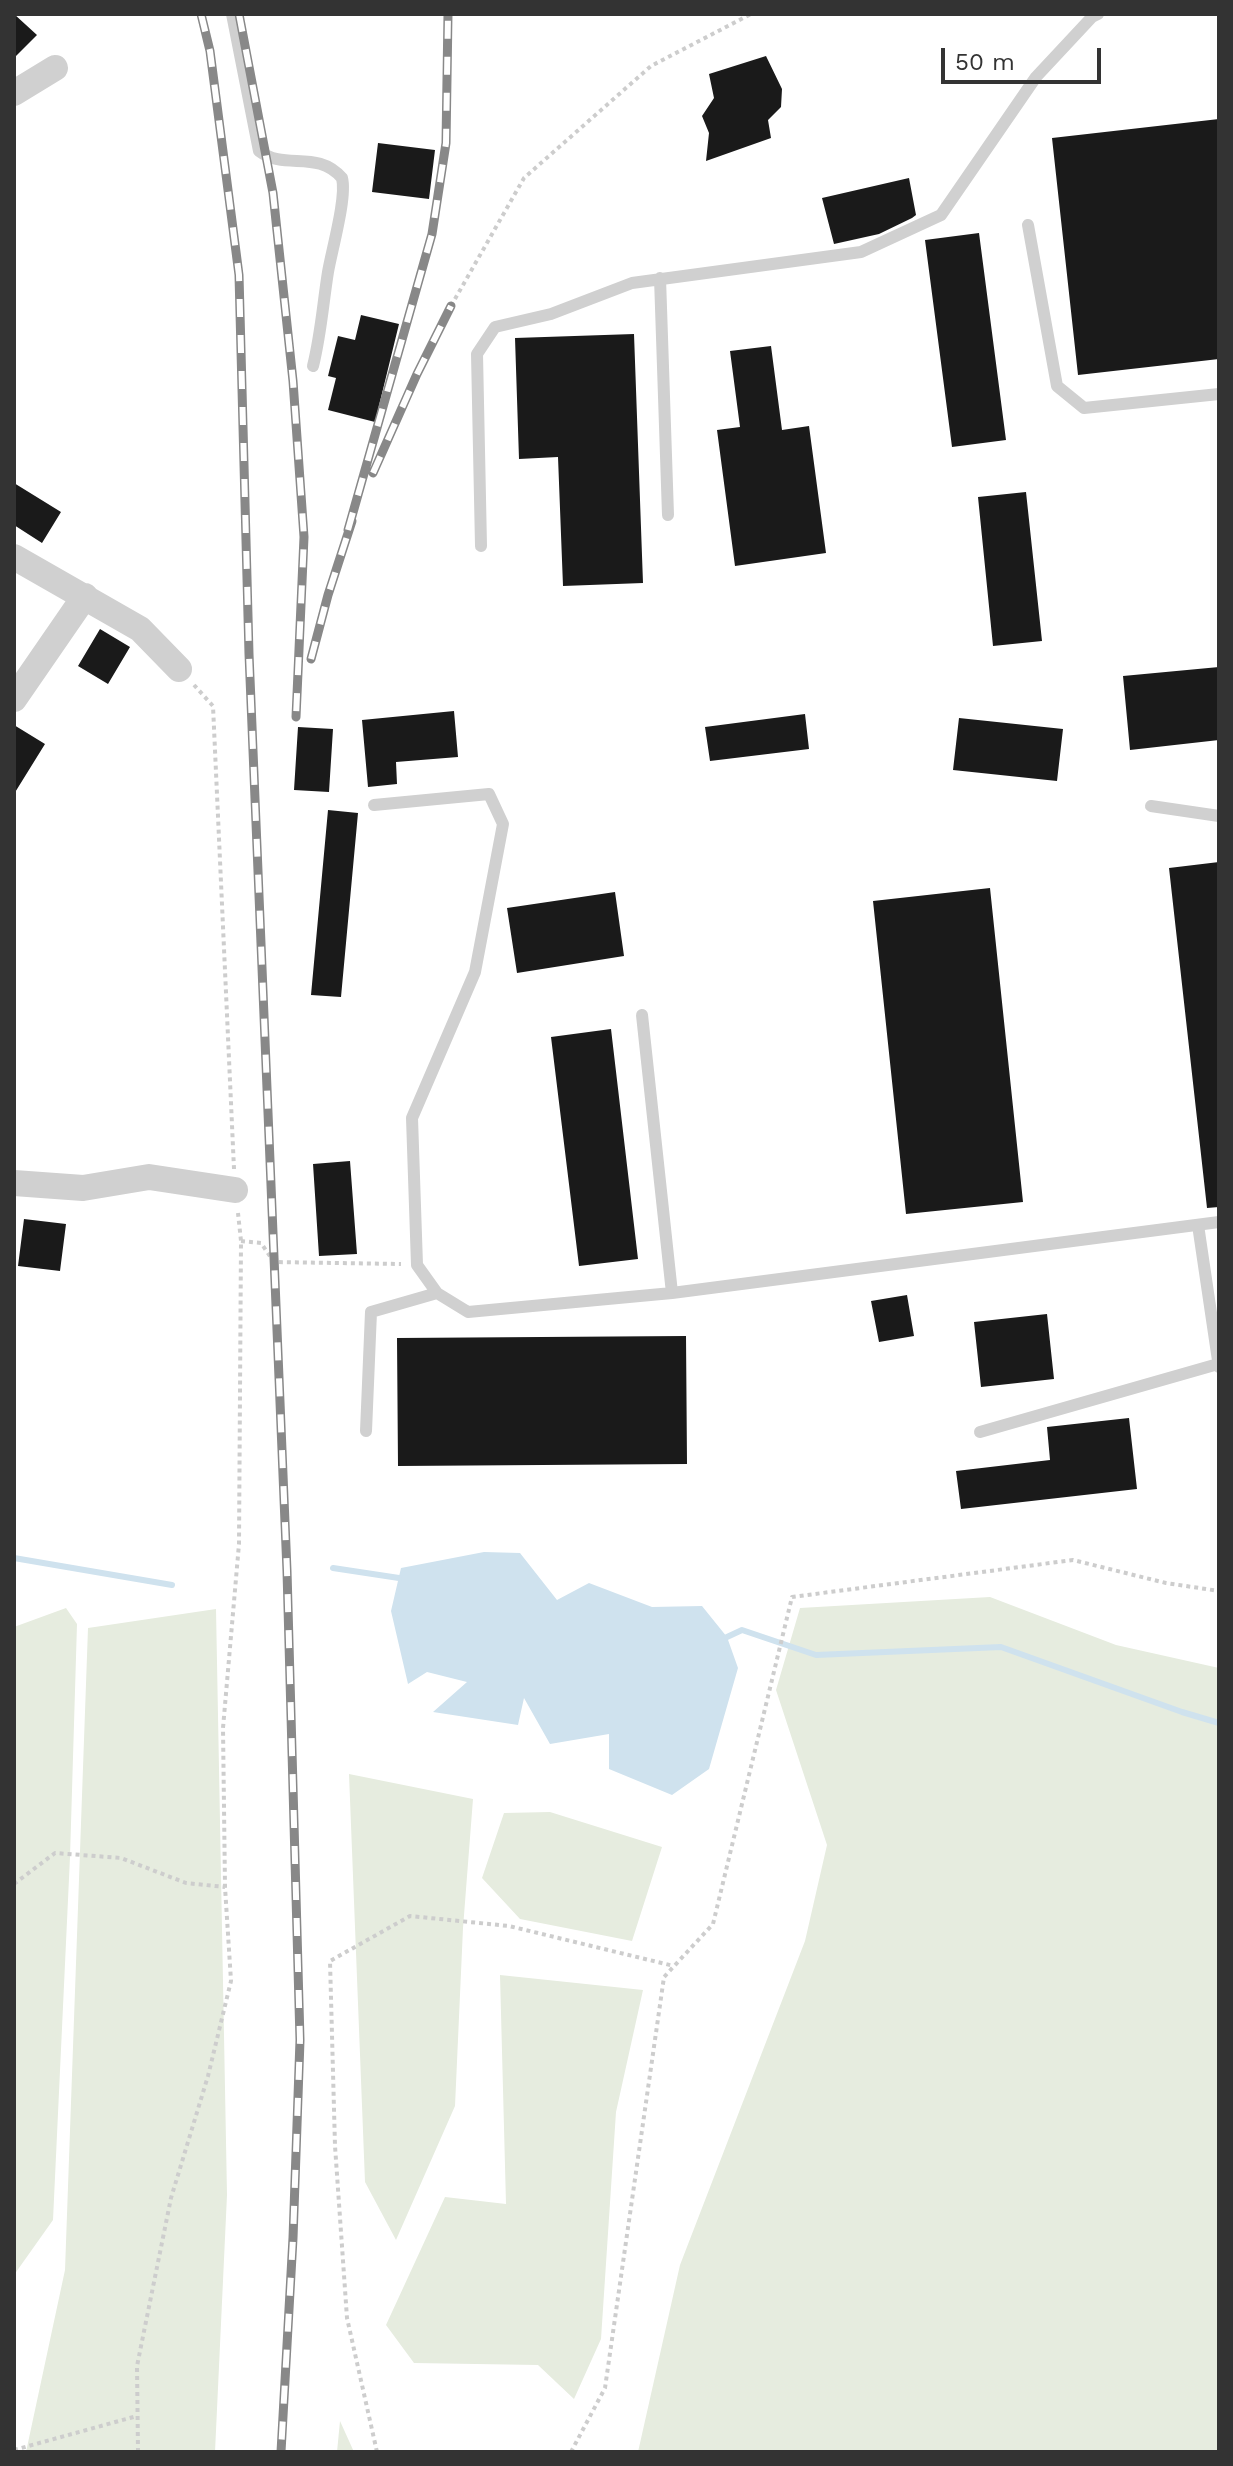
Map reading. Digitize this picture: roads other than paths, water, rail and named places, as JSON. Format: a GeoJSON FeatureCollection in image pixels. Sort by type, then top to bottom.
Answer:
{"type":"FeatureCollection","features":[{"type":"Feature","properties":{"kind":"street"},"geometry":{"type":"LineString","coordinates":[[14,93],[55,68]]}},
{"type":"Feature","properties":{"kind":"street"},"geometry":{"type":"LineString","coordinates":[[14,557],[140,629],[179,669]]}},
{"type":"Feature","properties":{"kind":"street"},"geometry":{"type":"LineString","coordinates":[[14,699],[85,596]]}},
{"type":"Feature","properties":{"kind":"street"},"geometry":{"type":"LineString","coordinates":[[14,1183],[83,1188],[149,1177],[235,1190]]}},
{"type":"Feature","properties":{"kind":"lane"},"geometry":{"type":"LineString","coordinates":[[232,14],[259,151],[274,160],[318,162],[342,178],[343,199],[327,277],[321,336],[313,366]]}},
{"type":"Feature","properties":{"kind":"lane"},"geometry":{"type":"LineString","coordinates":[[481,546],[477,354],[495,327],[551,314],[632,283],[861,252],[941,215],[1036,77],[1098,14]]}},
{"type":"Feature","properties":{"kind":"lane"},"geometry":{"type":"LineString","coordinates":[[1028,225],[1057,386],[1084,408],[1219,394]]}},
{"type":"Feature","properties":{"kind":"lane"},"geometry":{"type":"LineString","coordinates":[[660,278],[668,515]]}},
{"type":"Feature","properties":{"kind":"lane"},"geometry":{"type":"LineString","coordinates":[[374,805],[489,794],[503,824],[475,972],[412,1118],[417,1265],[437,1293],[468,1312],[672,1293],[1219,1222]]}},
{"type":"Feature","properties":{"kind":"lane"},"geometry":{"type":"LineString","coordinates":[[1151,806],[1219,816]]}},
{"type":"Feature","properties":{"kind":"lane"},"geometry":{"type":"LineString","coordinates":[[642,1015],[672,1293]]}},
{"type":"Feature","properties":{"kind":"lane"},"geometry":{"type":"LineString","coordinates":[[980,1432],[1219,1366],[1198,1225]]}},
{"type":"Feature","properties":{"kind":"lane"},"geometry":{"type":"LineString","coordinates":[[366,1431],[371,1312],[437,1293]]}},
{"type":"Feature","properties":{"kind":"water"},"geometry":{"type":"Polygon","coordinates":[[[484,1552],[520,1553],[557,1600],[589,1583],[652,1607],[702,1606],[727,1637],[738,1668],[709,1769],[672,1795],[609,1769],[609,1734],[550,1744],[524,1698],[518,1725],[433,1712],[467,1682],[427,1672],[408,1684],[391,1611],[401,1568],[484,1552]]]}},
{"type":"Feature","properties":{"kind":"waterway"},"geometry":{"type":"LineString","coordinates":[[14,1558],[172,1585]]}},
{"type":"Feature","properties":{"kind":"waterway"},"geometry":{"type":"LineString","coordinates":[[333,1568],[399,1578]]}},
{"type":"Feature","properties":{"kind":"waterway"},"geometry":{"type":"LineString","coordinates":[[727,1637],[742,1630],[816,1655],[1001,1647],[1219,1723]]}},
{"type":"Feature","properties":{"kind":"railway"},"geometry":{"type":"LineString","coordinates":[[201,14],[210,51],[239,275],[249,654],[287,1571],[300,2040],[281,2452]]}},
{"type":"Feature","properties":{"kind":"railway"},"geometry":{"type":"LineString","coordinates":[[239,14],[273,193],[293,381],[304,537],[296,717]]}},
{"type":"Feature","properties":{"kind":"railway"},"geometry":{"type":"LineString","coordinates":[[348,530],[432,234],[446,143],[448,14]]}},
{"type":"Feature","properties":{"kind":"railway"},"geometry":{"type":"LineString","coordinates":[[373,473],[451,306]]}},
{"type":"Feature","properties":{"kind":"railway"},"geometry":{"type":"LineString","coordinates":[[311,659],[352,521]]}}]}
